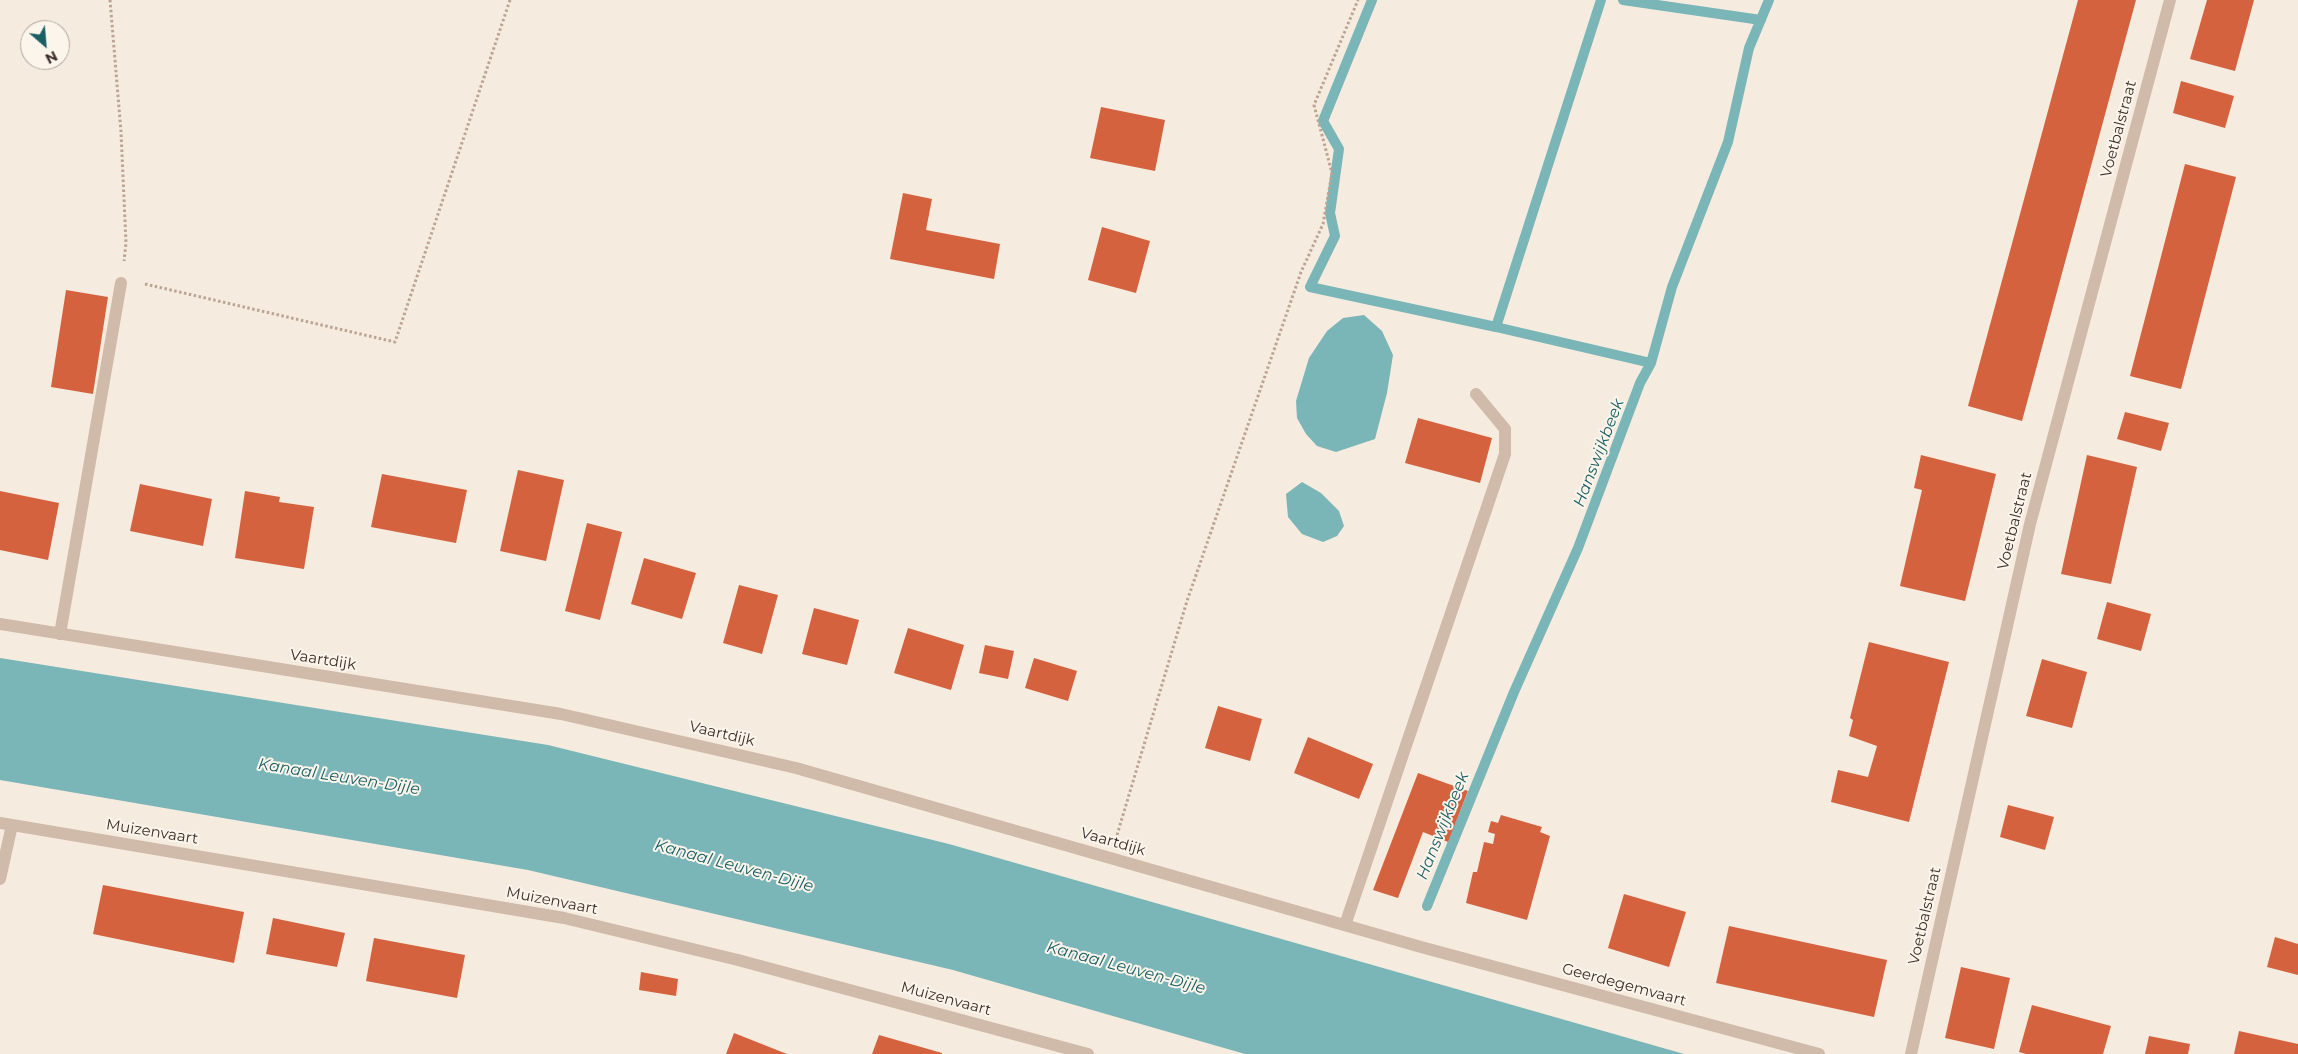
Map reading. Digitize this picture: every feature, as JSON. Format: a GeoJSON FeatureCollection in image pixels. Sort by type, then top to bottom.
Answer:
{"type":"FeatureCollection","features":[{"type":"Feature","properties":{"kind":"street","name":"Voetbalstraat"},"geometry":{"type":"LineString","coordinates":[[1911,1054],[2030,524],[2170,0]]}},
{"type":"Feature","properties":{"kind":"street"},"geometry":{"type":"LineString","coordinates":[[60,634],[121,283]]}},
{"type":"Feature","properties":{"kind":"street"},"geometry":{"type":"LineString","coordinates":[[1345,925],[1505,454],[1505,429],[1476,394]]}},
{"type":"Feature","properties":{"kind":"street","name":"Vaartdijk"},"geometry":{"type":"LineString","coordinates":[[0,624],[562,714],[796,768],[1421,947]]}},
{"type":"Feature","properties":{"kind":"street"},"geometry":{"type":"LineString","coordinates":[[0,879],[6,824]]}},
{"type":"Feature","properties":{"kind":"street","name":"Muizenvaart"},"geometry":{"type":"LineString","coordinates":[[6,824],[564,918],[738,960],[1088,1054]]}},
{"type":"Feature","properties":{"kind":"street","name":"Geerdegemvaart"},"geometry":{"type":"LineString","coordinates":[[1421,947],[1819,1054]]}},
{"type":"Feature","properties":{"kind":"path"},"geometry":{"type":"LineString","coordinates":[[110,0],[121,132],[126,243],[121,283],[151,284],[396,342],[510,0]]}},
{"type":"Feature","properties":{"kind":"path"},"geometry":{"type":"LineString","coordinates":[[1110,858],[1187,601],[1300,272],[1323,224],[1332,173],[1314,105],[1358,0]]}},
{"type":"Feature","properties":{"kind":"water"},"geometry":{"type":"Polygon","coordinates":[[[1364,315],[1382,331],[1393,355],[1387,393],[1375,439],[1336,452],[1317,446],[1306,434],[1297,418],[1296,401],[1309,358],[1327,331],[1343,318],[1364,315]]]}},
{"type":"Feature","properties":{"kind":"water"},"geometry":{"type":"Polygon","coordinates":[[[1302,482],[1321,493],[1339,511],[1344,526],[1337,536],[1323,542],[1302,534],[1288,517],[1286,494],[1302,482]]]}},
{"type":"Feature","properties":{"kind":"water","name":"Kanaal Leuven-Dijle"},"geometry":{"type":"Polygon","coordinates":[[[0,658],[548,745],[949,844],[1684,1054],[1245,1054],[953,970],[528,870],[0,780],[0,658]]]}},
{"type":"Feature","properties":{"kind":"building"},"geometry":{"type":"Polygon","coordinates":[[[2078,0],[2136,0],[2022,421],[1968,406],[2078,0]]]}},
{"type":"Feature","properties":{"kind":"building"},"geometry":{"type":"Polygon","coordinates":[[[2207,0],[2254,0],[2235,71],[2190,59],[2207,0]]]}},
{"type":"Feature","properties":{"kind":"building"},"geometry":{"type":"Polygon","coordinates":[[[2181,81],[2234,96],[2225,128],[2173,113],[2181,81]]]}},
{"type":"Feature","properties":{"kind":"building"},"geometry":{"type":"Polygon","coordinates":[[[1101,107],[1165,120],[1155,171],[1090,158],[1101,107]]]}},
{"type":"Feature","properties":{"kind":"building"},"geometry":{"type":"Polygon","coordinates":[[[2185,164],[2236,177],[2181,389],[2130,376],[2185,164]]]}},
{"type":"Feature","properties":{"kind":"building"},"geometry":{"type":"Polygon","coordinates":[[[903,193],[932,199],[926,230],[1000,244],[994,279],[890,259],[903,193]]]}},
{"type":"Feature","properties":{"kind":"building"},"geometry":{"type":"Polygon","coordinates":[[[1102,227],[1150,241],[1136,293],[1088,280],[1102,227]]]}},
{"type":"Feature","properties":{"kind":"building"},"geometry":{"type":"Polygon","coordinates":[[[66,290],[108,297],[93,394],[51,387],[66,290]]]}},
{"type":"Feature","properties":{"kind":"building"},"geometry":{"type":"Polygon","coordinates":[[[2125,412],[2169,423],[2161,451],[2117,439],[2125,412]]]}},
{"type":"Feature","properties":{"kind":"building"},"geometry":{"type":"Polygon","coordinates":[[[1418,418],[1492,438],[1480,483],[1405,463],[1418,418]]]}},
{"type":"Feature","properties":{"kind":"building"},"geometry":{"type":"Polygon","coordinates":[[[1921,455],[1996,474],[1965,601],[1900,586],[1922,490],[1914,488],[1921,455]]]}},
{"type":"Feature","properties":{"kind":"building"},"geometry":{"type":"Polygon","coordinates":[[[2087,455],[2137,467],[2111,584],[2061,574],[2087,455]]]}},
{"type":"Feature","properties":{"kind":"building"},"geometry":{"type":"Polygon","coordinates":[[[518,470],[564,480],[546,561],[500,551],[518,470]]]}},
{"type":"Feature","properties":{"kind":"building"},"geometry":{"type":"Polygon","coordinates":[[[382,474],[467,490],[456,543],[371,527],[382,474]]]}},
{"type":"Feature","properties":{"kind":"building"},"geometry":{"type":"Polygon","coordinates":[[[140,484],[212,499],[203,546],[130,531],[140,484]]]}},
{"type":"Feature","properties":{"kind":"building"},"geometry":{"type":"Polygon","coordinates":[[[0,491],[59,503],[48,560],[0,550],[0,491]]]}},
{"type":"Feature","properties":{"kind":"building"},"geometry":{"type":"Polygon","coordinates":[[[245,491],[280,497],[279,502],[314,507],[304,569],[235,558],[245,491]]]}},
{"type":"Feature","properties":{"kind":"building"},"geometry":{"type":"Polygon","coordinates":[[[587,523],[622,532],[600,620],[565,611],[587,523]]]}},
{"type":"Feature","properties":{"kind":"building"},"geometry":{"type":"Polygon","coordinates":[[[644,558],[696,573],[682,619],[631,604],[644,558]]]}},
{"type":"Feature","properties":{"kind":"building"},"geometry":{"type":"Polygon","coordinates":[[[739,585],[778,595],[762,654],[723,643],[739,585]]]}},
{"type":"Feature","properties":{"kind":"building"},"geometry":{"type":"Polygon","coordinates":[[[2107,602],[2151,614],[2141,651],[2097,639],[2107,602]]]}},
{"type":"Feature","properties":{"kind":"building"},"geometry":{"type":"Polygon","coordinates":[[[814,608],[859,620],[847,665],[802,654],[814,608]]]}},
{"type":"Feature","properties":{"kind":"building"},"geometry":{"type":"Polygon","coordinates":[[[908,628],[964,645],[951,690],[894,673],[908,628]]]}},
{"type":"Feature","properties":{"kind":"building"},"geometry":{"type":"Polygon","coordinates":[[[1869,642],[1949,662],[1909,822],[1831,802],[1838,770],[1868,777],[1877,746],[1849,736],[1853,720],[1850,718],[1869,642]]]}},
{"type":"Feature","properties":{"kind":"building"},"geometry":{"type":"Polygon","coordinates":[[[985,645],[1014,651],[1008,679],[979,673],[985,645]]]}},
{"type":"Feature","properties":{"kind":"building"},"geometry":{"type":"Polygon","coordinates":[[[1034,658],[1077,671],[1068,701],[1025,688],[1034,658]]]}},
{"type":"Feature","properties":{"kind":"building"},"geometry":{"type":"Polygon","coordinates":[[[2042,659],[2087,672],[2072,728],[2026,716],[2042,659]]]}},
{"type":"Feature","properties":{"kind":"building"},"geometry":{"type":"Polygon","coordinates":[[[1218,706],[1262,719],[1250,761],[1205,748],[1218,706]]]}},
{"type":"Feature","properties":{"kind":"building"},"geometry":{"type":"Polygon","coordinates":[[[1308,737],[1373,764],[1359,799],[1294,773],[1308,737]]]}},
{"type":"Feature","properties":{"kind":"building"},"geometry":{"type":"Polygon","coordinates":[[[1418,773],[1468,791],[1448,842],[1423,832],[1398,898],[1373,890],[1418,773]]]}},
{"type":"Feature","properties":{"kind":"building"},"geometry":{"type":"Polygon","coordinates":[[[2008,805],[2054,817],[2045,850],[2000,837],[2008,805]]]}},
{"type":"Feature","properties":{"kind":"building"},"geometry":{"type":"Polygon","coordinates":[[[1501,815],[1542,827],[1540,832],[1550,836],[1527,920],[1466,903],[1473,872],[1477,872],[1484,842],[1493,844],[1495,834],[1488,832],[1491,821],[1498,823],[1501,815]]]}},
{"type":"Feature","properties":{"kind":"building"},"geometry":{"type":"Polygon","coordinates":[[[103,885],[244,912],[234,963],[93,934],[103,885]]]}},
{"type":"Feature","properties":{"kind":"building"},"geometry":{"type":"Polygon","coordinates":[[[1624,894],[1686,912],[1669,967],[1608,948],[1624,894]]]}},
{"type":"Feature","properties":{"kind":"building"},"geometry":{"type":"Polygon","coordinates":[[[273,918],[345,933],[337,967],[266,954],[273,918]]]}},
{"type":"Feature","properties":{"kind":"building"},"geometry":{"type":"Polygon","coordinates":[[[1729,926],[1887,960],[1874,1017],[1716,983],[1729,926]]]}},
{"type":"Feature","properties":{"kind":"building"},"geometry":{"type":"Polygon","coordinates":[[[2275,937],[2298,944],[2298,975],[2267,967],[2275,937]]]}},
{"type":"Feature","properties":{"kind":"building"},"geometry":{"type":"Polygon","coordinates":[[[374,938],[465,955],[457,998],[366,981],[374,938]]]}},
{"type":"Feature","properties":{"kind":"building"},"geometry":{"type":"Polygon","coordinates":[[[1961,967],[2010,978],[1994,1049],[1945,1038],[1961,967]]]}},
{"type":"Feature","properties":{"kind":"building"},"geometry":{"type":"Polygon","coordinates":[[[641,972],[678,979],[676,996],[639,990],[641,972]]]}},
{"type":"Feature","properties":{"kind":"building"},"geometry":{"type":"Polygon","coordinates":[[[2032,1005],[2111,1026],[2103,1054],[2026,1054],[2019,1052],[2032,1005]]]}},
{"type":"Feature","properties":{"kind":"building"},"geometry":{"type":"Polygon","coordinates":[[[2239,1031],[2298,1044],[2298,1054],[2234,1054],[2239,1031]]]}},
{"type":"Feature","properties":{"kind":"building"},"geometry":{"type":"Polygon","coordinates":[[[734,1033],[787,1054],[726,1054],[734,1033]]]}},
{"type":"Feature","properties":{"kind":"building"},"geometry":{"type":"Polygon","coordinates":[[[879,1035],[942,1053],[942,1054],[872,1054],[879,1035]]]}},
{"type":"Feature","properties":{"kind":"building"},"geometry":{"type":"Polygon","coordinates":[[[2149,1036],[2190,1044],[2188,1054],[2145,1054],[2149,1036]]]}},
{"type":"Feature","properties":{"kind":"waterway"},"geometry":{"type":"LineString","coordinates":[[1372,0],[1323,121],[1339,149],[1330,213],[1335,236],[1310,287],[1496,327]]}},
{"type":"Feature","properties":{"kind":"waterway"},"geometry":{"type":"LineString","coordinates":[[1601,0],[1496,327],[1651,363]]}},
{"type":"Feature","properties":{"kind":"waterway"},"geometry":{"type":"LineString","coordinates":[[1623,0],[1761,20]]}},
{"type":"Feature","properties":{"kind":"waterway","name":"Hanswijkbeek"},"geometry":{"type":"LineString","coordinates":[[1427,906],[1514,692],[1578,548],[1640,383],[1651,363],[1672,287],[1728,142],[1749,48],[1769,0]]}}]}
